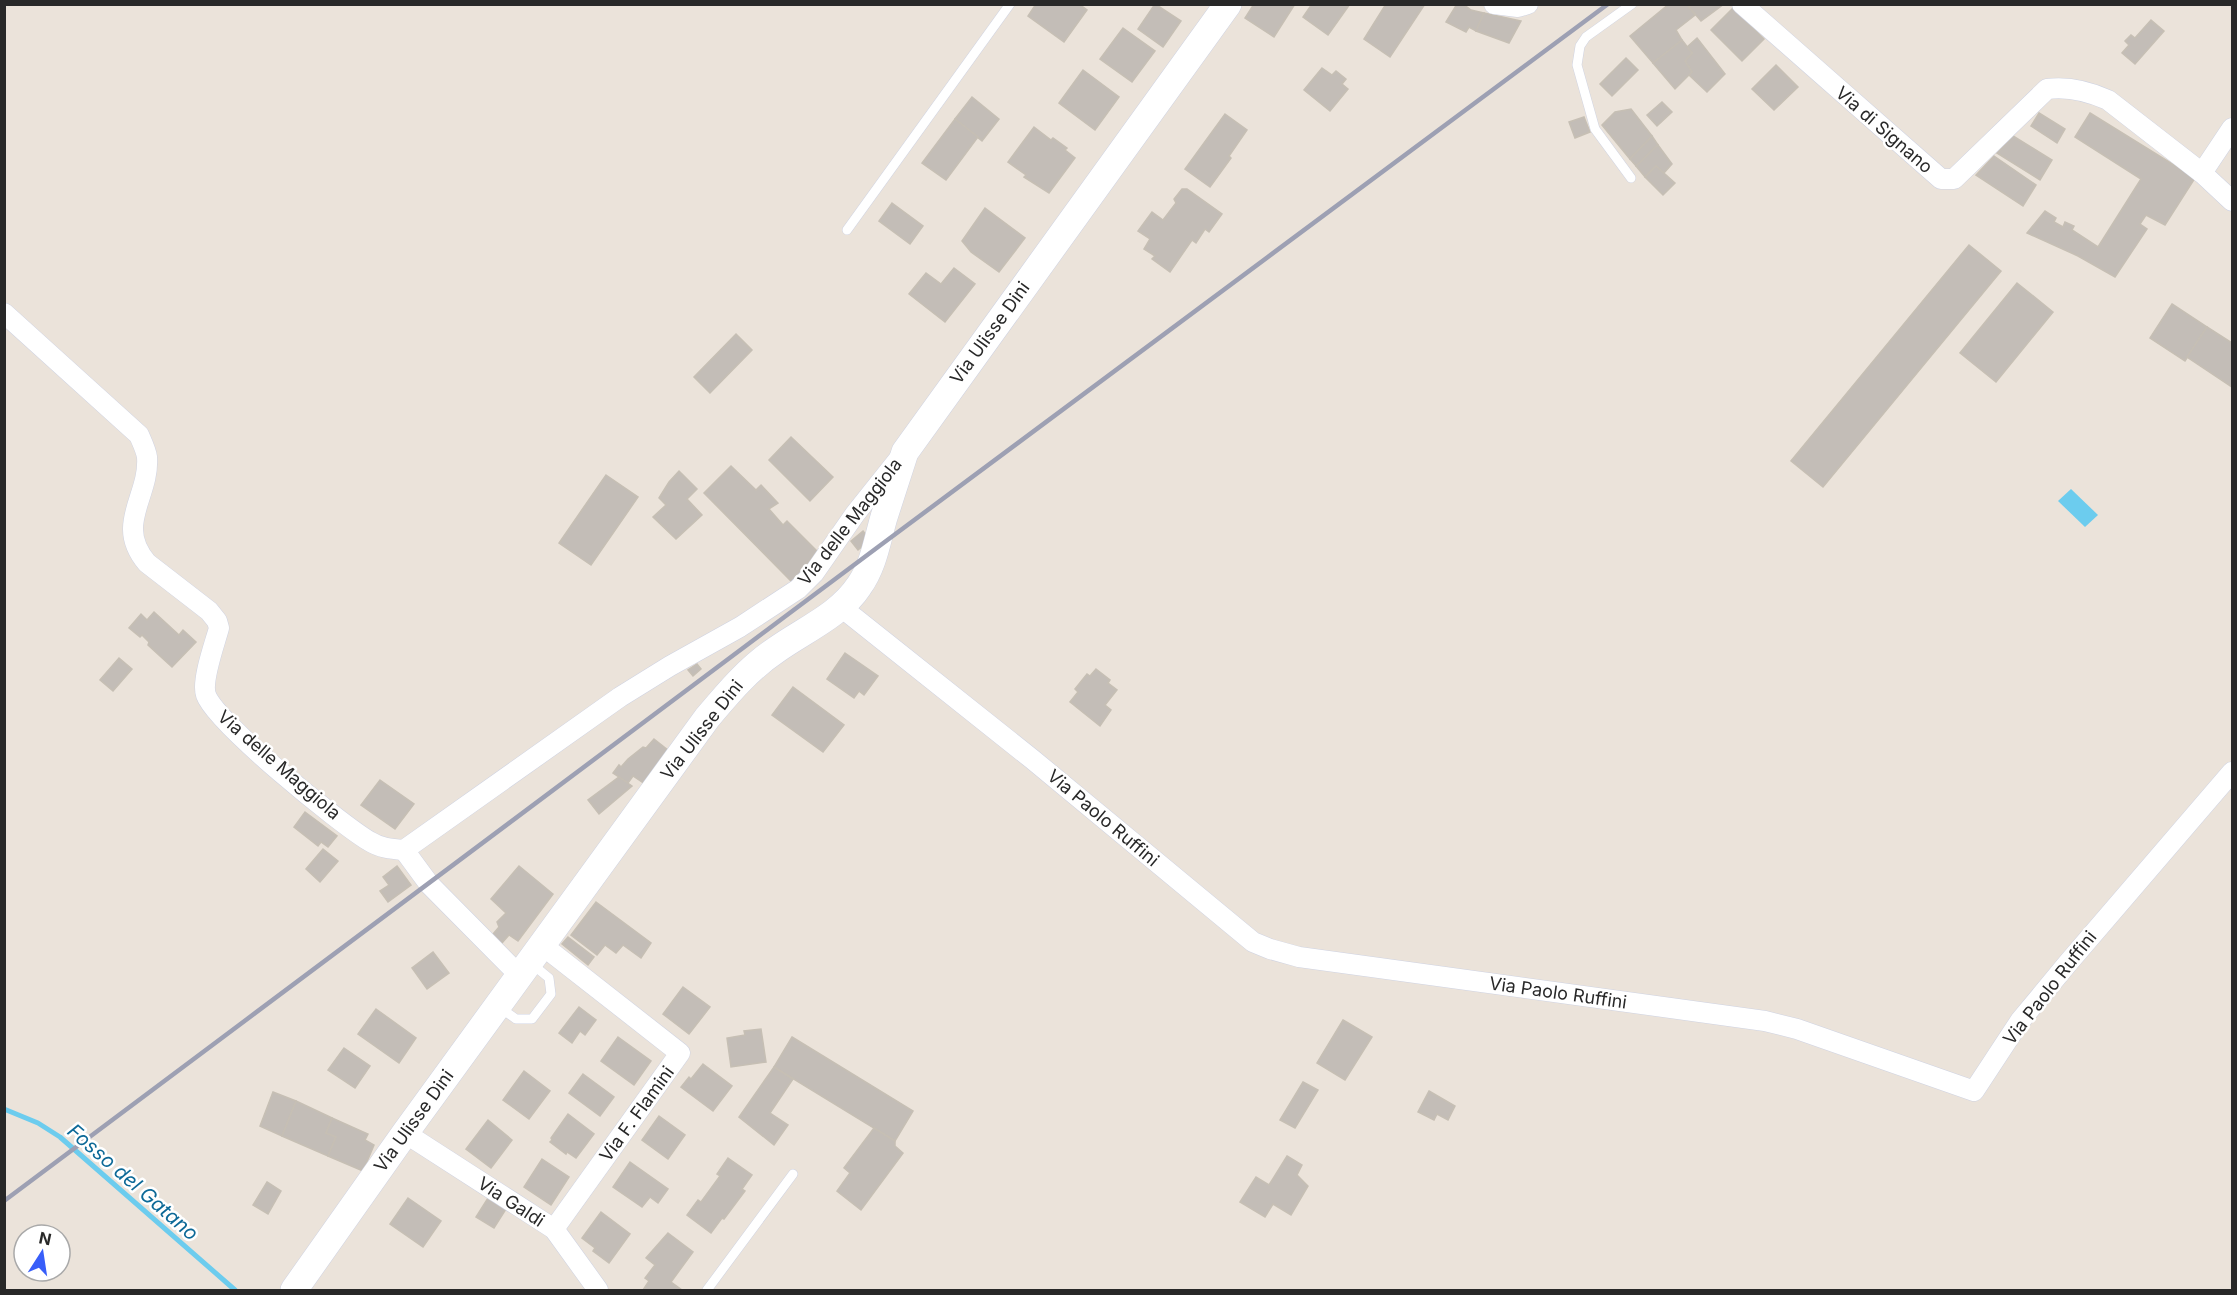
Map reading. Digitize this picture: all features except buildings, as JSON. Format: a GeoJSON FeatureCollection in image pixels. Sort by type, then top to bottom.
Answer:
{"type":"FeatureCollection","features":[{"type":"Feature","properties":{"kind":"street","name":"Via Ulisse Dini"},"geometry":{"type":"LineString","coordinates":[[294,1290],[497,1005],[707,718],[750,671],[774,651],[841,607],[859,587],[870,567],[905,452],[1228,4]]}},
{"type":"Feature","properties":{"kind":"street"},"geometry":{"type":"LineString","coordinates":[[1494,4],[1518,7],[1528,4]]}},
{"type":"Feature","properties":{"kind":"street","name":"Via di Signano"},"geometry":{"type":"LineString","coordinates":[[1742,4],[1934,175],[1941,178],[1954,179],[2047,89],[2062,87],[2094,93],[2108,100],[2202,173],[2232,201]]}},
{"type":"Feature","properties":{"kind":"street"},"geometry":{"type":"LineString","coordinates":[[2202,173],[2232,128]]}},
{"type":"Feature","properties":{"kind":"street","name":"Via delle Maggiola"},"geometry":{"type":"LineString","coordinates":[[4,313],[139,435],[147,454],[147,465],[133,523],[134,542],[147,563],[209,611],[217,621],[219,628],[205,690],[210,703],[310,797],[369,841],[387,849],[404,850],[620,697],[760,615],[798,589],[814,573],[855,514],[905,452]]}},
{"type":"Feature","properties":{"kind":"street","name":"Via Paolo Ruffini"},"geometry":{"type":"LineString","coordinates":[[841,607],[1262,947],[1299,957],[1765,1022],[1797,1029],[1974,1091],[2027,1013],[2232,772]]}},
{"type":"Feature","properties":{"kind":"street"},"geometry":{"type":"LineString","coordinates":[[404,850],[429,884],[530,961]]}},
{"type":"Feature","properties":{"kind":"street","name":"Via F. Flamini"},"geometry":{"type":"LineString","coordinates":[[530,961],[680,1053],[554,1229]]}},
{"type":"Feature","properties":{"kind":"street","name":"Via Galdi"},"geometry":{"type":"LineString","coordinates":[[405,1133],[554,1229],[598,1290]]}},
{"type":"Feature","properties":{"kind":"lane"},"geometry":{"type":"LineString","coordinates":[[847,230],[1010,4]]}},
{"type":"Feature","properties":{"kind":"lane"},"geometry":{"type":"LineString","coordinates":[[1631,178],[1595,129],[1577,65],[1580,46],[1586,37],[1632,4]]}},
{"type":"Feature","properties":{"kind":"lane"},"geometry":{"type":"LineString","coordinates":[[497,1005],[516,1020],[532,1019],[551,994],[549,978],[530,961]]}},
{"type":"Feature","properties":{"kind":"lane"},"geometry":{"type":"LineString","coordinates":[[707,1290],[793,1174]]}},
{"type":"Feature","properties":{"kind":"water"},"geometry":{"type":"Polygon","coordinates":[[[2071,489],[2098,515],[2085,527],[2058,501],[2071,489]]]}},
{"type":"Feature","properties":{"kind":"waterway","name":"Fosso del Gatano"},"geometry":{"type":"LineString","coordinates":[[4,1109],[38,1123],[60,1137],[235,1290]]}},
{"type":"Feature","properties":{"kind":"railway"},"geometry":{"type":"LineString","coordinates":[[4,1201],[1608,4]]}}]}
